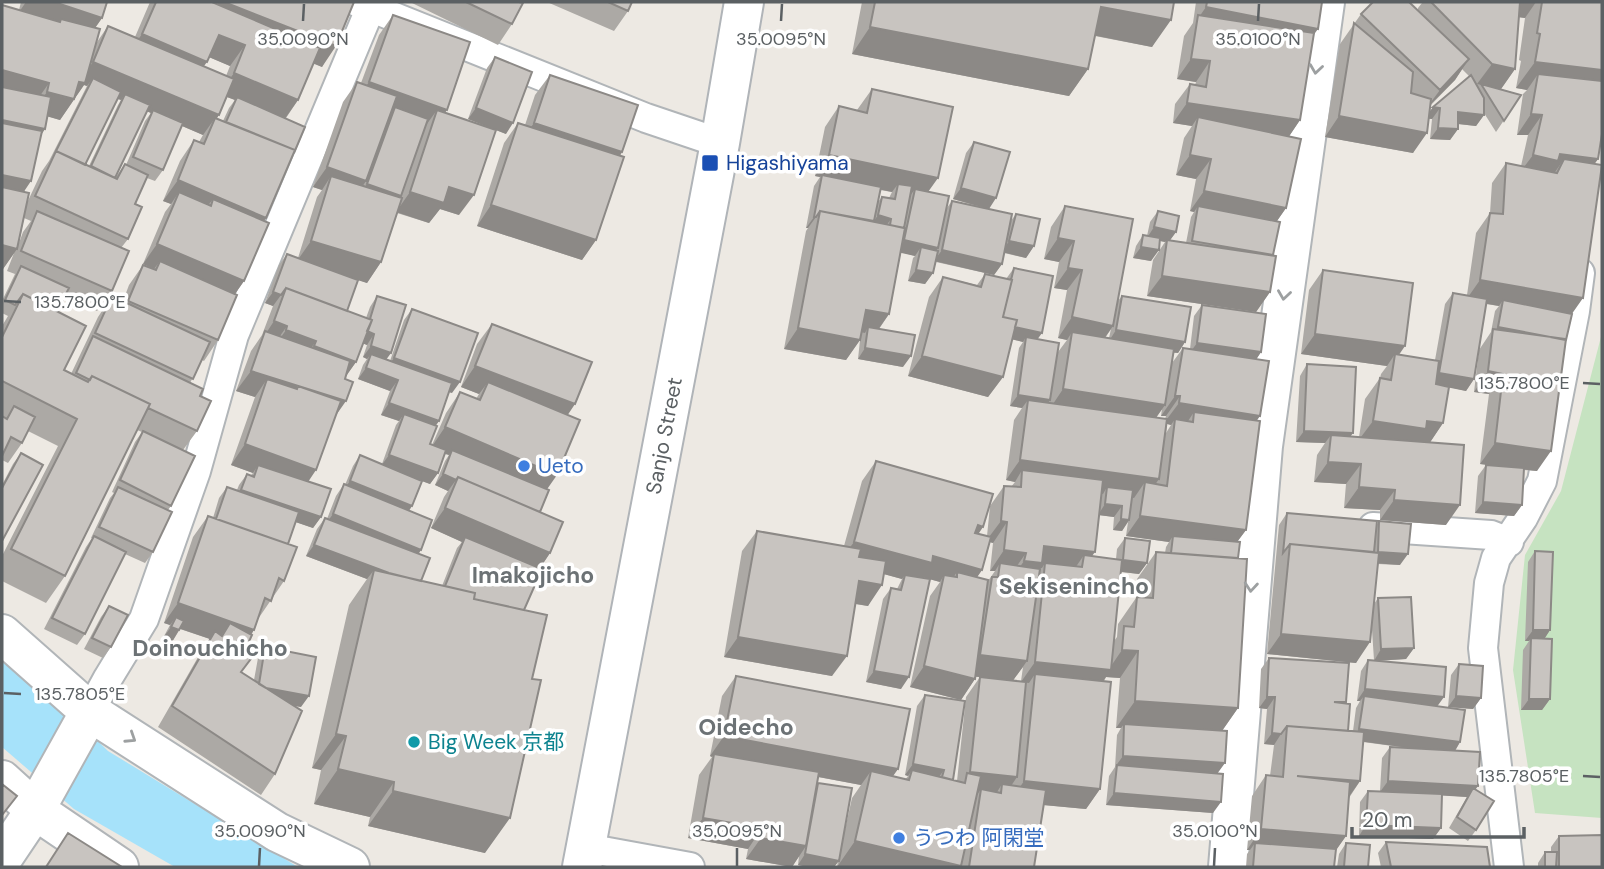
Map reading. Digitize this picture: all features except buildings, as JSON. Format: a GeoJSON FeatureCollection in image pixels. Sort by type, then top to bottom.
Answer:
{"type":"FeatureCollection","features":[{"type":"Feature","properties":{"kind":"street","name":"Sanjo Street"},"geometry":{"type":"LineString","coordinates":[[584,858],[720,143],[744,2]]}},
{"type":"Feature","properties":{"kind":"street"},"geometry":{"type":"LineString","coordinates":[[1228,867],[1271,520],[1263,446],[1325,2]]}},
{"type":"Feature","properties":{"kind":"street"},"geometry":{"type":"LineString","coordinates":[[2,634],[87,717],[277,832],[351,867]]}},
{"type":"Feature","properties":{"kind":"street"},"geometry":{"type":"LineString","coordinates":[[2,859],[40,801],[87,717]]}},
{"type":"Feature","properties":{"kind":"street"},"geometry":{"type":"LineString","coordinates":[[2,780],[40,801],[119,867]]}},
{"type":"Feature","properties":{"kind":"lane"},"geometry":{"type":"LineString","coordinates":[[87,717],[144,619],[196,471],[233,335],[367,4],[646,118],[720,143]]}},
{"type":"Feature","properties":{"kind":"lane"},"geometry":{"type":"LineString","coordinates":[[1509,867],[1483,648],[1489,583],[1496,558],[1509,542],[1542,481],[1575,311],[1584,243]]}},
{"type":"Feature","properties":{"kind":"lane"},"geometry":{"type":"LineString","coordinates":[[1353,526],[1491,535],[1509,542]]}},
{"type":"Feature","properties":{"kind":"lane"},"geometry":{"type":"LineString","coordinates":[[584,858],[690,867]]}},
{"type":"Feature","properties":{"kind":"green space"},"geometry":{"type":"Polygon","coordinates":[[[1602,333],[1602,818],[1535,813],[1513,670],[1525,555],[1561,491],[1602,333]]]}},
{"type":"Feature","properties":{"kind":"water"},"geometry":{"type":"Polygon","coordinates":[[[2,658],[68,712],[108,751],[298,867],[175,867],[74,809],[2,747],[2,658]]]}},
{"type":"Feature","properties":{"kind":"place","name":"Higashiyama"},"geometry":{"type":"Point","coordinates":[710,163]}},
{"type":"Feature","properties":{"kind":"place","name":"Ueto"},"geometry":{"type":"Point","coordinates":[524,466]}},
{"type":"Feature","properties":{"kind":"place","name":"Big Week 京都"},"geometry":{"type":"Point","coordinates":[414,742]}},
{"type":"Feature","properties":{"kind":"place","name":"うつわ 阿閑堂"},"geometry":{"type":"Point","coordinates":[899,838]}},
{"type":"Feature","properties":{"kind":"district","name":"Imakojicho"},"geometry":{"type":"Point","coordinates":[533,575]}},
{"type":"Feature","properties":{"kind":"district","name":"Sekisenincho"},"geometry":{"type":"Point","coordinates":[1074,586]}},
{"type":"Feature","properties":{"kind":"district","name":"Doinouchicho"},"geometry":{"type":"Point","coordinates":[210,648]}},
{"type":"Feature","properties":{"kind":"district","name":"Oidecho"},"geometry":{"type":"Point","coordinates":[746,727]}}]}
